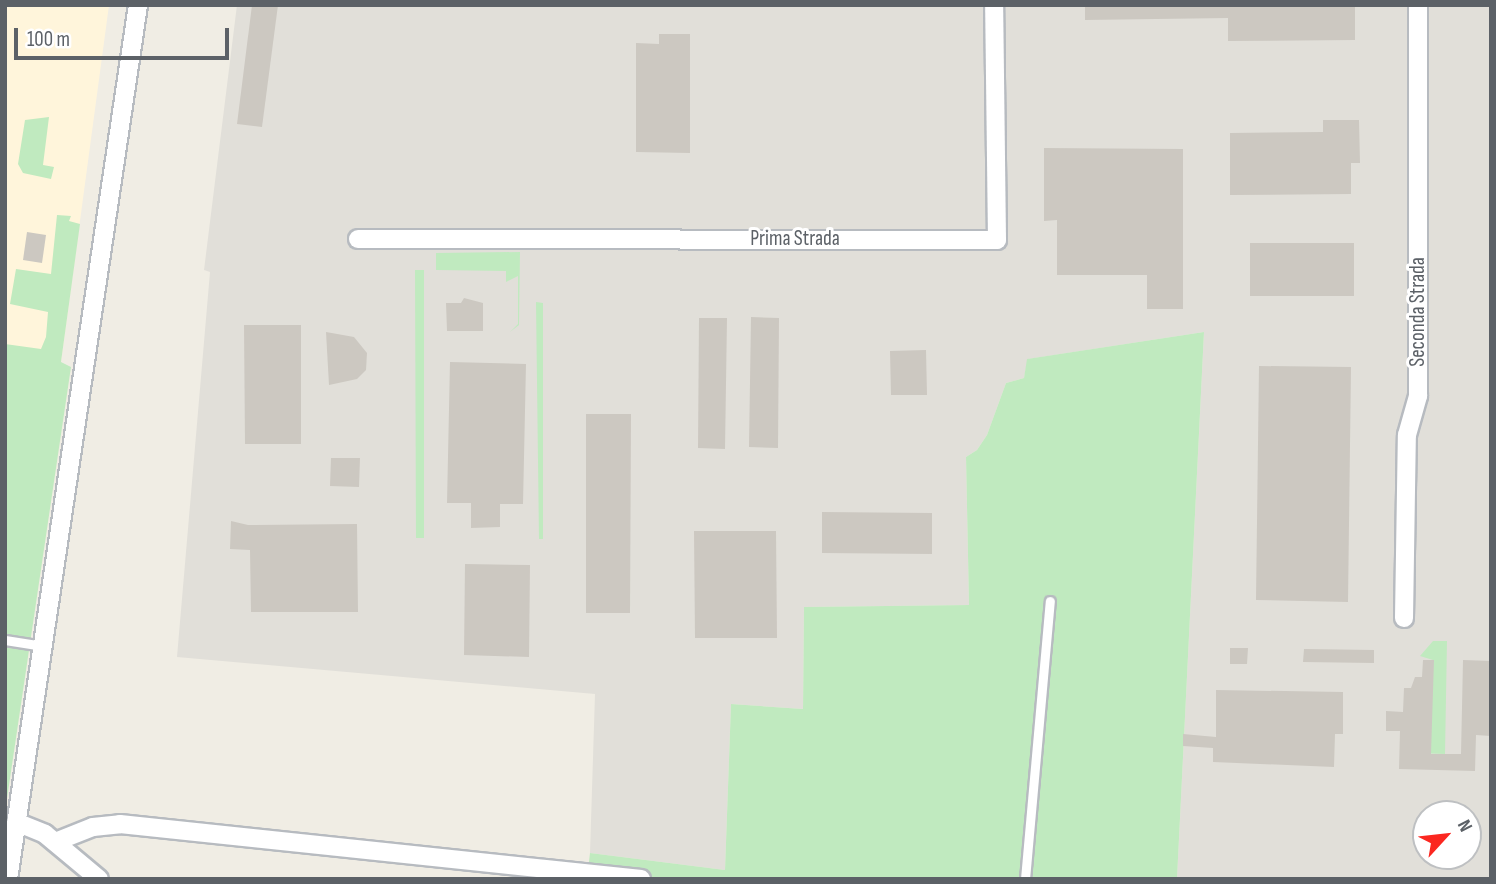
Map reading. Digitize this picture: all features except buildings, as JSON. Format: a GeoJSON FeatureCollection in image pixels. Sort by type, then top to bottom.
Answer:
{"type":"FeatureCollection","features":[{"type":"Feature","properties":{"kind":"street"},"geometry":{"type":"LineString","coordinates":[[8,879],[138,5]]}},
{"type":"Feature","properties":{"kind":"street","name":"Prima Strada"},"geometry":{"type":"LineString","coordinates":[[358,239],[997,240],[994,5]]}},
{"type":"Feature","properties":{"kind":"street","name":"Seconda Strada"},"geometry":{"type":"LineString","coordinates":[[1404,618],[1408,435],[1418,396],[1418,5]]}},
{"type":"Feature","properties":{"kind":"street"},"geometry":{"type":"LineString","coordinates":[[16,822],[55,842],[99,879]]}},
{"type":"Feature","properties":{"kind":"street"},"geometry":{"type":"LineString","coordinates":[[55,842],[93,827],[120,824],[641,879]]}},
{"type":"Feature","properties":{"kind":"lane"},"geometry":{"type":"LineString","coordinates":[[1025,879],[1050,601]]}},
{"type":"Feature","properties":{"kind":"lane"},"geometry":{"type":"LineString","coordinates":[[5,640],[42,646]]}},
{"type":"Feature","properties":{"kind":"shaded area"},"geometry":{"type":"Polygon","coordinates":[[[5,5],[109,5],[61,362],[5,352],[5,5]]]}},
{"type":"Feature","properties":{"kind":"shaded area"},"geometry":{"type":"Polygon","coordinates":[[[237,5],[1491,5],[1491,879],[1177,879],[1204,332],[1028,359],[1024,378],[1006,383],[987,435],[977,450],[966,457],[969,605],[804,607],[803,709],[731,704],[725,870],[590,853],[595,694],[177,657],[210,272],[204,270],[237,5]]]}},
{"type":"Feature","properties":{"kind":"green space"},"geometry":{"type":"Polygon","coordinates":[[[49,117],[43,165],[54,167],[51,179],[23,173],[18,164],[25,120],[49,117]]]}},
{"type":"Feature","properties":{"kind":"green space"},"geometry":{"type":"Polygon","coordinates":[[[57,215],[71,216],[69,221],[80,224],[61,362],[71,367],[5,812],[5,344],[41,349],[46,337],[48,312],[10,304],[16,269],[51,274],[57,215]]]}},
{"type":"Feature","properties":{"kind":"green space"},"geometry":{"type":"Polygon","coordinates":[[[520,252],[519,325],[510,332],[518,324],[518,276],[506,282],[506,271],[436,270],[436,253],[520,252]]]}},
{"type":"Feature","properties":{"kind":"green space"},"geometry":{"type":"Polygon","coordinates":[[[415,270],[424,270],[424,538],[416,538],[415,270]]]}},
{"type":"Feature","properties":{"kind":"green space"},"geometry":{"type":"Polygon","coordinates":[[[536,302],[543,303],[543,539],[539,539],[536,302]]]}},
{"type":"Feature","properties":{"kind":"green space"},"geometry":{"type":"Polygon","coordinates":[[[1204,332],[1177,879],[587,879],[590,853],[725,870],[731,704],[803,709],[804,607],[969,605],[966,457],[977,450],[987,435],[1006,383],[1024,378],[1027,359],[1204,332]]]}},
{"type":"Feature","properties":{"kind":"green space"},"geometry":{"type":"Polygon","coordinates":[[[1433,641],[1447,641],[1445,754],[1417,753],[1433,660],[1420,656],[1433,641]]]}}]}
